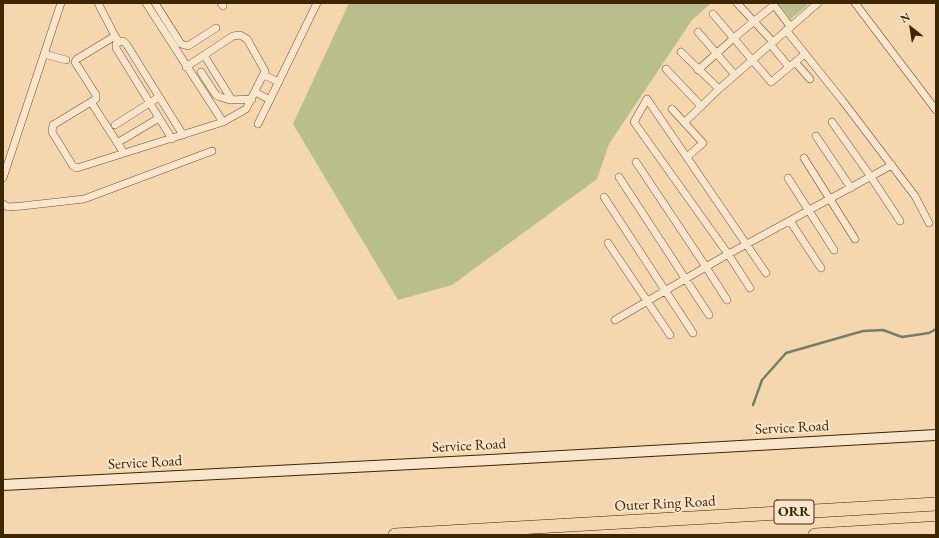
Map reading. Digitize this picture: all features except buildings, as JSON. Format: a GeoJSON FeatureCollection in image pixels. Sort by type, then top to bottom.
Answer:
{"type":"FeatureCollection","features":[{"type":"Feature","properties":{"kind":"highway","name":"Outer Ring Road"},"geometry":{"type":"LineString","coordinates":[[395,535],[936,504]]}},
{"type":"Feature","properties":{"kind":"highway","name":"ORR"},"geometry":{"type":"LineString","coordinates":[[815,535],[936,528]]}},
{"type":"Feature","properties":{"kind":"main road","name":"Service Road"},"geometry":{"type":"LineString","coordinates":[[3,485],[482,461],[936,435]]}},
{"type":"Feature","properties":{"kind":"street"},"geometry":{"type":"LineString","coordinates":[[3,178],[61,3]]}},
{"type":"Feature","properties":{"kind":"street"},"geometry":{"type":"LineString","coordinates":[[98,3],[117,39],[116,48],[172,139]]}},
{"type":"Feature","properties":{"kind":"street"},"geometry":{"type":"LineString","coordinates":[[146,3],[223,122]]}},
{"type":"Feature","properties":{"kind":"street"},"geometry":{"type":"LineString","coordinates":[[155,3],[181,44],[188,46],[216,28]]}},
{"type":"Feature","properties":{"kind":"street"},"geometry":{"type":"LineString","coordinates":[[258,124],[317,3]]}},
{"type":"Feature","properties":{"kind":"street"},"geometry":{"type":"LineString","coordinates":[[737,3],[792,64],[810,79]]}},
{"type":"Feature","properties":{"kind":"street"},"geometry":{"type":"LineString","coordinates":[[684,122],[719,89],[818,3]]}},
{"type":"Feature","properties":{"kind":"street"},"geometry":{"type":"LineString","coordinates":[[855,3],[936,110]]}},
{"type":"Feature","properties":{"kind":"street"},"geometry":{"type":"LineString","coordinates":[[698,70],[774,4],[805,54],[915,196],[929,223]]}},
{"type":"Feature","properties":{"kind":"street"},"geometry":{"type":"LineString","coordinates":[[713,14],[735,37],[771,82],[805,54]]}},
{"type":"Feature","properties":{"kind":"street"},"geometry":{"type":"LineString","coordinates":[[698,32],[735,75]]}},
{"type":"Feature","properties":{"kind":"street"},"geometry":{"type":"LineString","coordinates":[[117,39],[77,59],[75,62],[96,95],[96,99],[53,126],[52,132],[73,166],[77,168],[223,122],[246,109],[264,75],[265,69],[247,39],[242,35],[233,36],[186,67]]}},
{"type":"Feature","properties":{"kind":"street"},"geometry":{"type":"LineString","coordinates":[[117,39],[126,43],[183,135]]}},
{"type":"Feature","properties":{"kind":"street"},"geometry":{"type":"LineString","coordinates":[[681,52],[719,89]]}},
{"type":"Feature","properties":{"kind":"street"},"geometry":{"type":"LineString","coordinates":[[44,54],[66,60]]}},
{"type":"Feature","properties":{"kind":"street"},"geometry":{"type":"LineString","coordinates":[[204,55],[232,100]]}},
{"type":"Feature","properties":{"kind":"street"},"geometry":{"type":"LineString","coordinates":[[666,69],[701,106]]}},
{"type":"Feature","properties":{"kind":"street"},"geometry":{"type":"LineString","coordinates":[[201,72],[216,94],[232,100],[252,99]]}},
{"type":"Feature","properties":{"kind":"street"},"geometry":{"type":"LineString","coordinates":[[264,75],[279,82]]}},
{"type":"Feature","properties":{"kind":"street"},"geometry":{"type":"LineString","coordinates":[[255,92],[270,100]]}},
{"type":"Feature","properties":{"kind":"street"},"geometry":{"type":"LineString","coordinates":[[115,125],[159,96]]}},
{"type":"Feature","properties":{"kind":"street"},"geometry":{"type":"LineString","coordinates":[[750,288],[728,254],[634,122],[647,99],[766,273]]}},
{"type":"Feature","properties":{"kind":"street"},"geometry":{"type":"LineString","coordinates":[[91,102],[124,153]]}},
{"type":"Feature","properties":{"kind":"street"},"geometry":{"type":"LineString","coordinates":[[672,109],[703,143],[687,157]]}},
{"type":"Feature","properties":{"kind":"street"},"geometry":{"type":"LineString","coordinates":[[117,143],[159,118]]}},
{"type":"Feature","properties":{"kind":"street"},"geometry":{"type":"LineString","coordinates":[[832,122],[900,221]]}},
{"type":"Feature","properties":{"kind":"street"},"geometry":{"type":"LineString","coordinates":[[816,136],[851,188]]}},
{"type":"Feature","properties":{"kind":"street"},"geometry":{"type":"LineString","coordinates":[[3,204],[8,207],[84,199],[212,151]]}},
{"type":"Feature","properties":{"kind":"street"},"geometry":{"type":"LineString","coordinates":[[804,158],[855,238]]}},
{"type":"Feature","properties":{"kind":"street"},"geometry":{"type":"LineString","coordinates":[[636,162],[706,266],[726,300]]}},
{"type":"Feature","properties":{"kind":"street"},"geometry":{"type":"LineString","coordinates":[[615,320],[706,266],[892,165]]}},
{"type":"Feature","properties":{"kind":"street"},"geometry":{"type":"LineString","coordinates":[[619,177],[687,278],[709,315]]}},
{"type":"Feature","properties":{"kind":"street"},"geometry":{"type":"LineString","coordinates":[[788,178],[834,250]]}},
{"type":"Feature","properties":{"kind":"street"},"geometry":{"type":"LineString","coordinates":[[604,197],[693,333]]}},
{"type":"Feature","properties":{"kind":"street"},"geometry":{"type":"LineString","coordinates":[[790,221],[821,268]]}},
{"type":"Feature","properties":{"kind":"street"},"geometry":{"type":"LineString","coordinates":[[608,243],[670,335]]}},
{"type":"Feature","properties":{"kind":"green space"},"geometry":{"type":"Polygon","coordinates":[[[349,3],[711,3],[692,20],[609,144],[597,179],[452,285],[398,300],[293,124],[349,3]]]}},
{"type":"Feature","properties":{"kind":"green space"},"geometry":{"type":"Polygon","coordinates":[[[778,3],[810,3],[791,19],[778,3]]]}},
{"type":"Feature","properties":{"kind":"waterway"},"geometry":{"type":"LineString","coordinates":[[753,405],[762,380],[786,353],[863,331],[883,330],[902,337],[929,333],[936,329]]}}]}
